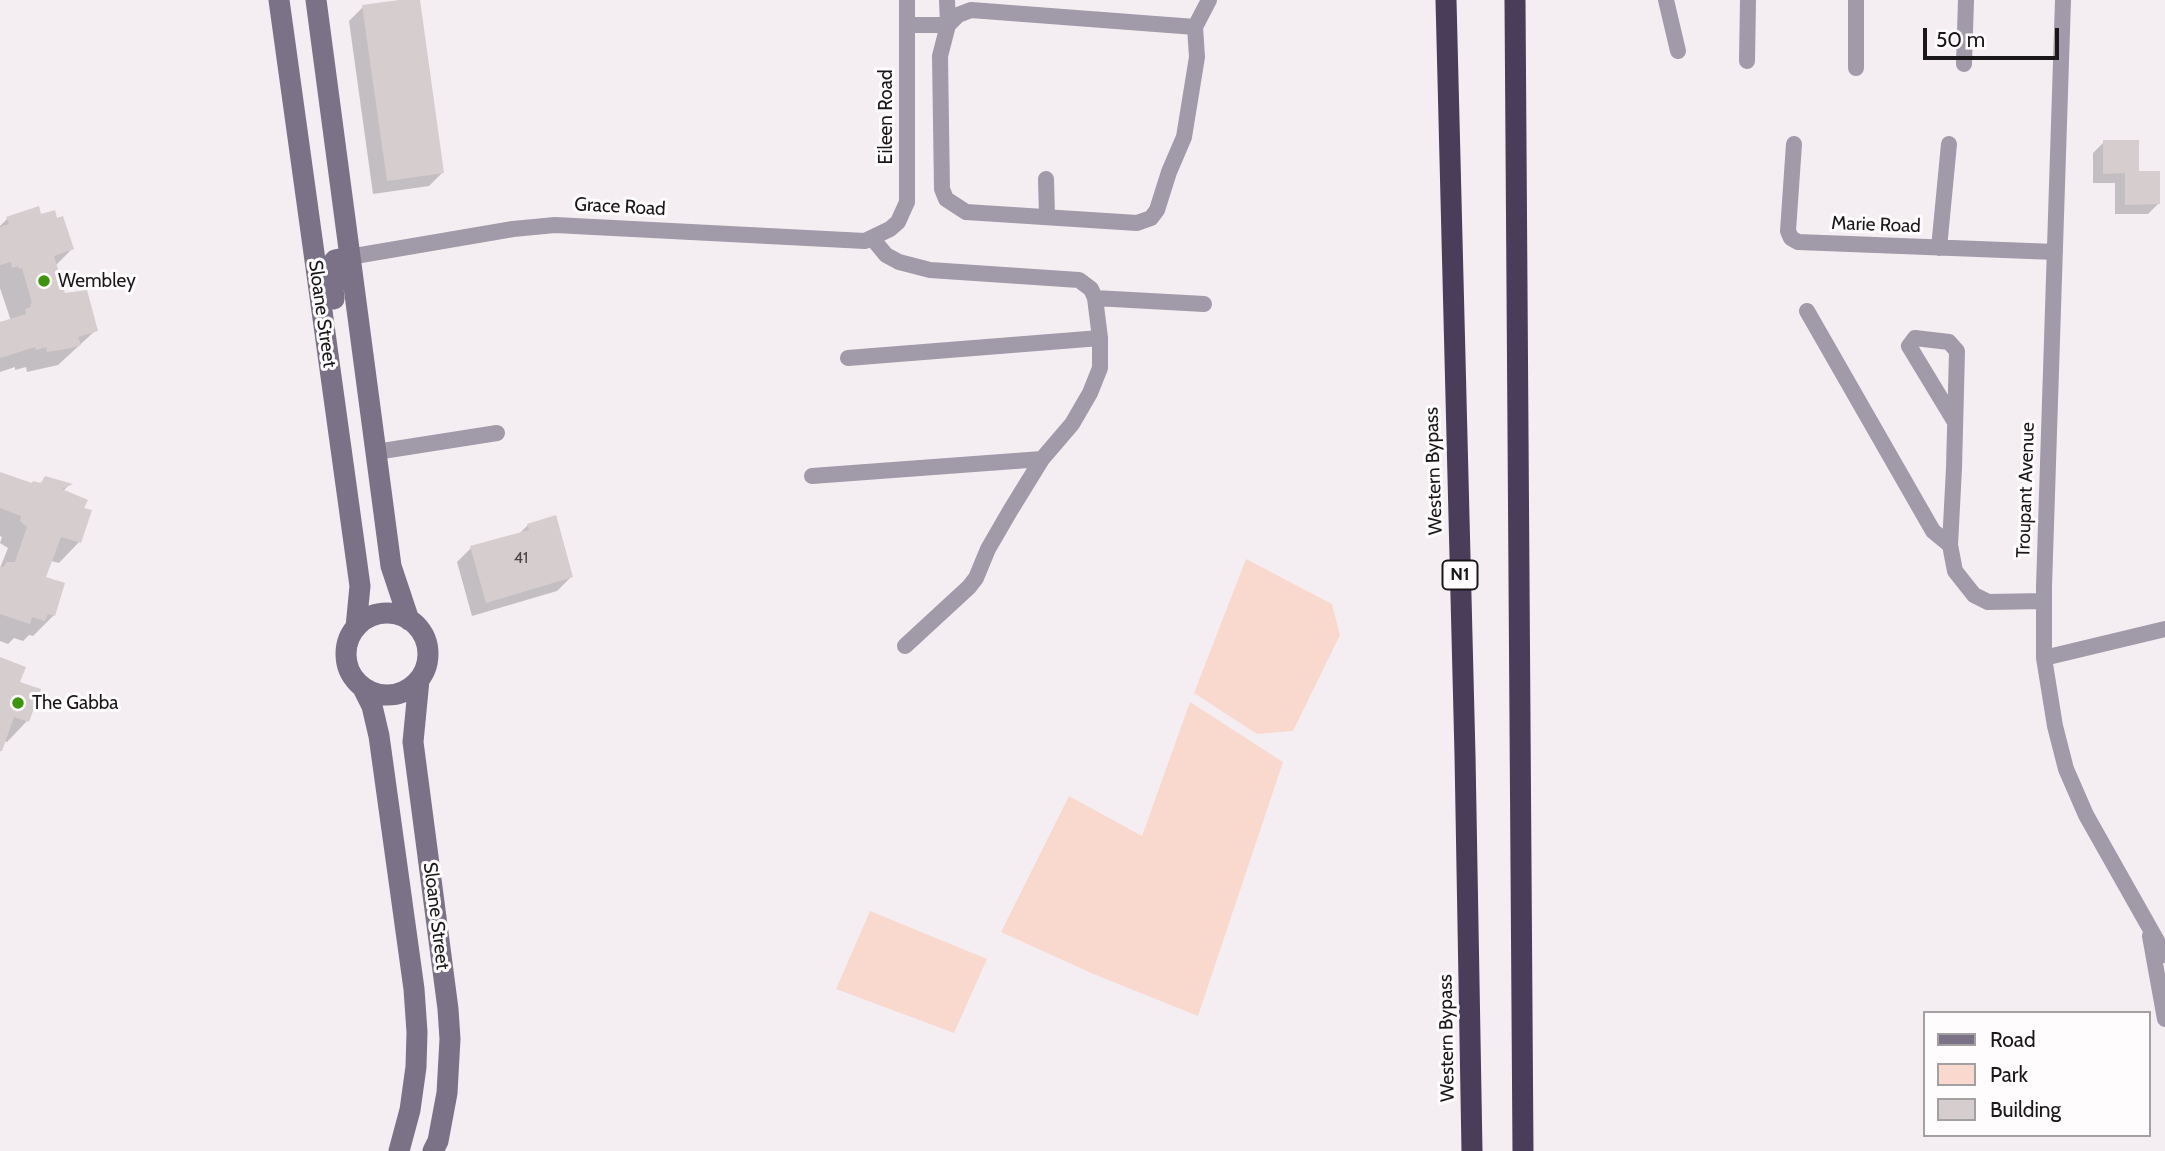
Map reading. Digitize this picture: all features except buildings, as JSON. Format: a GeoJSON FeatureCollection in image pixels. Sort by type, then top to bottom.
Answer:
{"type":"FeatureCollection","features":[{"type":"Feature","properties":{"kind":"highway","name":"Western Bypass"},"geometry":{"type":"LineString","coordinates":[[1446,0],[1472,1151]]}},
{"type":"Feature","properties":{"kind":"highway"},"geometry":{"type":"LineString","coordinates":[[1515,0],[1522,1151]]}},
{"type":"Feature","properties":{"kind":"street","name":"Sloane Street"},"geometry":{"type":"LineString","coordinates":[[279,0],[360,586],[356,627]]}},
{"type":"Feature","properties":{"kind":"street","name":"Sloane Street"},"geometry":{"type":"LineString","coordinates":[[316,0],[387,535],[394,579],[409,620]]}},
{"type":"Feature","properties":{"kind":"street","name":"Eileen Road"},"geometry":{"type":"LineString","coordinates":[[890,229],[898,222],[907,202],[907,0]]}},
{"type":"Feature","properties":{"kind":"street"},"geometry":{"type":"LineString","coordinates":[[947,0],[948,24],[940,57],[942,189],[946,199],[966,212],[1137,223],[1151,218],[1157,210],[1184,137],[1197,57],[1195,27],[1209,0]]}},
{"type":"Feature","properties":{"kind":"street"},"geometry":{"type":"LineString","coordinates":[[1666,0],[1678,51]]}},
{"type":"Feature","properties":{"kind":"street"},"geometry":{"type":"LineString","coordinates":[[1747,61],[1748,0]]}},
{"type":"Feature","properties":{"kind":"street"},"geometry":{"type":"LineString","coordinates":[[1856,0],[1856,68]]}},
{"type":"Feature","properties":{"kind":"street"},"geometry":{"type":"LineString","coordinates":[[1964,64],[1966,0]]}},
{"type":"Feature","properties":{"kind":"street","name":"Troupant Avenue"},"geometry":{"type":"LineString","coordinates":[[2063,0],[2044,658],[2055,726],[2066,769],[2086,815],[2165,954]]}},
{"type":"Feature","properties":{"kind":"street"},"geometry":{"type":"LineString","coordinates":[[907,25],[948,24],[958,15],[971,10],[1195,27]]}},
{"type":"Feature","properties":{"kind":"street","name":"Marie Road"},"geometry":{"type":"LineString","coordinates":[[1794,144],[1788,231],[1791,238],[1804,243],[2055,252]]}},
{"type":"Feature","properties":{"kind":"street"},"geometry":{"type":"LineString","coordinates":[[1940,248],[1949,144]]}},
{"type":"Feature","properties":{"kind":"street"},"geometry":{"type":"LineString","coordinates":[[1046,179],[1047,216]]}},
{"type":"Feature","properties":{"kind":"street","name":"Grace Road"},"geometry":{"type":"LineString","coordinates":[[349,257],[513,229],[555,225],[865,241],[890,229]]}},
{"type":"Feature","properties":{"kind":"street"},"geometry":{"type":"LineString","coordinates":[[872,238],[886,255],[899,262],[930,270],[1073,279],[1086,285],[1095,298],[1100,338],[1100,368],[1096,382],[1072,424],[1042,459],[988,549],[970,587],[905,646]]}},
{"type":"Feature","properties":{"kind":"street"},"geometry":{"type":"LineString","coordinates":[[332,388],[338,360],[331,265],[335,260],[349,257]]}},
{"type":"Feature","properties":{"kind":"street"},"geometry":{"type":"LineString","coordinates":[[1095,298],[1204,304]]}},
{"type":"Feature","properties":{"kind":"street"},"geometry":{"type":"LineString","coordinates":[[1807,311],[1933,530],[1950,545]]}},
{"type":"Feature","properties":{"kind":"street"},"geometry":{"type":"LineString","coordinates":[[848,358],[1100,338]]}},
{"type":"Feature","properties":{"kind":"street"},"geometry":{"type":"LineString","coordinates":[[1955,422],[1909,346],[1915,338],[1949,342],[1957,351],[1955,422],[1950,545],[1955,571],[1974,595],[1988,602],[2044,601]]}},
{"type":"Feature","properties":{"kind":"street"},"geometry":{"type":"LineString","coordinates":[[348,502],[365,455],[376,451],[496,433]]}},
{"type":"Feature","properties":{"kind":"street"},"geometry":{"type":"LineString","coordinates":[[811,476],[1042,459]]}},
{"type":"Feature","properties":{"kind":"street"},"geometry":{"type":"LineString","coordinates":[[355,553],[387,535]]}},
{"type":"Feature","properties":{"kind":"street"},"geometry":{"type":"LineString","coordinates":[[387,613],[399,614],[409,620],[421,632],[428,653],[427,664],[419,680],[410,688],[386,696],[363,688],[355,680],[346,659],[349,637],[356,627],[365,620],[387,613]]}},
{"type":"Feature","properties":{"kind":"street"},"geometry":{"type":"LineString","coordinates":[[2044,658],[2165,629]]}},
{"type":"Feature","properties":{"kind":"street","name":"Sloane Street"},"geometry":{"type":"LineString","coordinates":[[419,680],[413,741],[450,1039],[449,1074],[435,1148]]}},
{"type":"Feature","properties":{"kind":"street","name":"Sloane Street"},"geometry":{"type":"LineString","coordinates":[[363,688],[372,706],[379,736],[414,989],[416,1067],[410,1110],[399,1151]]}},
{"type":"Feature","properties":{"kind":"street"},"geometry":{"type":"LineString","coordinates":[[2149,926],[2165,1019]]}},
{"type":"Feature","properties":{"kind":"green space"},"geometry":{"type":"Polygon","coordinates":[[[1246,559],[1332,604],[1340,635],[1293,731],[1257,734],[1194,693],[1246,559]]]}},
{"type":"Feature","properties":{"kind":"green space"},"geometry":{"type":"Polygon","coordinates":[[[1190,702],[1283,762],[1198,1016],[1091,973],[1001,932],[1069,796],[1142,836],[1190,702]]]}},
{"type":"Feature","properties":{"kind":"green space"},"geometry":{"type":"Polygon","coordinates":[[[870,911],[987,959],[954,1033],[836,989],[870,911]]]}},
{"type":"Feature","properties":{"kind":"place","name":"Wembley"},"geometry":{"type":"Point","coordinates":[44,281]}},
{"type":"Feature","properties":{"kind":"place","name":"The Gabba"},"geometry":{"type":"Point","coordinates":[18,703]}}]}
